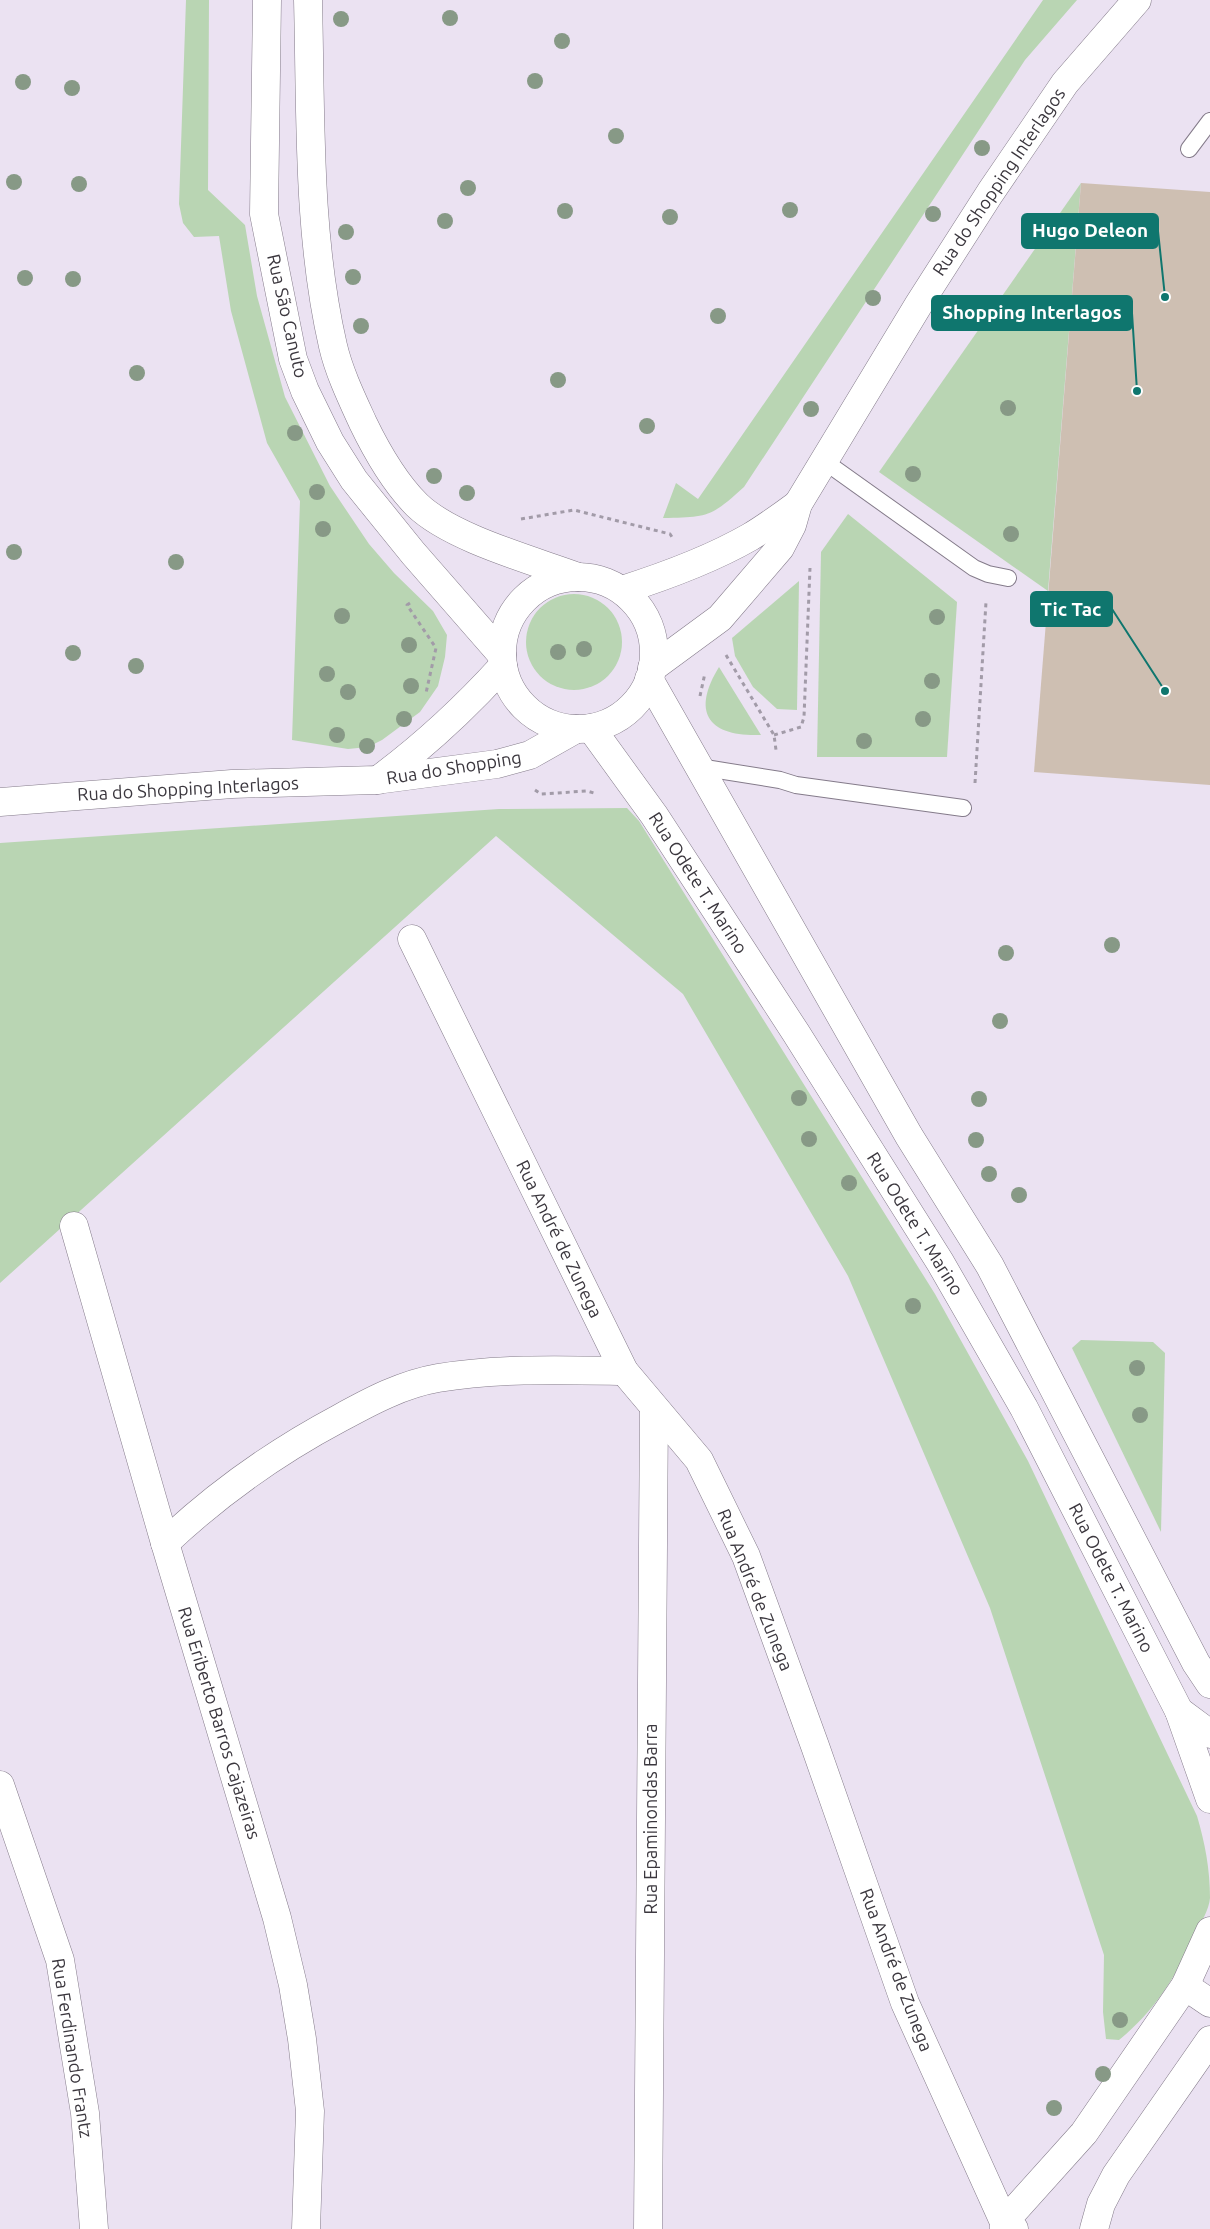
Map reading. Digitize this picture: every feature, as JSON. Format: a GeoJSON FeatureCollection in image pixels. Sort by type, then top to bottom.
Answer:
{"type":"FeatureCollection","features":[{"type":"Feature","properties":{"kind":"street","name":"Rua São Canuto"},"geometry":{"type":"LineString","coordinates":[[267,0],[264,214],[293,359],[305,391],[330,442],[354,480],[502,661]]}},
{"type":"Feature","properties":{"kind":"street"},"geometry":{"type":"LineString","coordinates":[[308,0],[315,234],[334,347],[351,397],[371,439],[392,475],[417,505],[444,525],[483,542],[578,577],[601,580],[622,590],[643,613],[653,642],[651,674],[642,695],[627,712],[606,724],[584,729],[554,726],[529,712],[511,690],[502,661],[504,637],[513,613],[530,594],[552,582],[578,577]]}},
{"type":"Feature","properties":{"kind":"street","name":"Rua do Shopping Interlagos"},"geometry":{"type":"LineString","coordinates":[[651,674],[717,637],[720,618],[780,548],[795,514],[824,461],[919,304],[990,193],[1065,83],[1137,0]]}},
{"type":"Feature","properties":{"kind":"street"},"geometry":{"type":"LineString","coordinates":[[622,590],[659,579],[696,563],[795,514]]}},
{"type":"Feature","properties":{"kind":"street","name":"Rua do Shopping"},"geometry":{"type":"LineString","coordinates":[[376,780],[404,761],[450,721],[502,661]]}},
{"type":"Feature","properties":{"kind":"street","name":"Rua Odete T. Marino"},"geometry":{"type":"LineString","coordinates":[[651,674],[698,768],[909,1136],[990,1266],[1196,1663],[1210,1684]]}},
{"type":"Feature","properties":{"kind":"street","name":"Rua do Shopping"},"geometry":{"type":"LineString","coordinates":[[376,780],[497,764],[530,755],[584,729]]}},
{"type":"Feature","properties":{"kind":"street","name":"Rua Odete T. Marino"},"geometry":{"type":"LineString","coordinates":[[584,729],[634,787],[654,815],[796,1033],[940,1262],[1024,1408],[1179,1711],[1210,1734]]}},
{"type":"Feature","properties":{"kind":"street","name":"Rua do Shopping Interlagos"},"geometry":{"type":"LineString","coordinates":[[0,802],[232,784],[376,780]]}},
{"type":"Feature","properties":{"kind":"street","name":"Rua André de Zunega"},"geometry":{"type":"LineString","coordinates":[[412,939],[624,1371],[699,1460],[746,1556],[819,1755],[905,2003],[1008,2227]]}},
{"type":"Feature","properties":{"kind":"street","name":"Rua Eriberto Barros Cajazeiras"},"geometry":{"type":"LineString","coordinates":[[74,1226],[165,1543],[277,1918],[294,1985],[310,2111],[306,2229]]}},
{"type":"Feature","properties":{"kind":"street"},"geometry":{"type":"LineString","coordinates":[[165,1543],[200,1509],[297,1441],[394,1390],[438,1378],[488,1373],[552,1370],[624,1371]]}},
{"type":"Feature","properties":{"kind":"street","name":"Rua Epaminondas Barra"},"geometry":{"type":"LineString","coordinates":[[648,2229],[654,1408]]}},
{"type":"Feature","properties":{"kind":"street"},"geometry":{"type":"LineString","coordinates":[[1179,1711],[1210,1799]]}},
{"type":"Feature","properties":{"kind":"street","name":"Rua Ferdinando Frantz"},"geometry":{"type":"LineString","coordinates":[[0,1785],[60,1960],[85,2113],[94,2229]]}},
{"type":"Feature","properties":{"kind":"street"},"geometry":{"type":"LineString","coordinates":[[1008,2227],[1084,2133],[1185,1986],[1208,1942]]}},
{"type":"Feature","properties":{"kind":"street"},"geometry":{"type":"LineString","coordinates":[[1185,1986],[1210,2003]]}},
{"type":"Feature","properties":{"kind":"street"},"geometry":{"type":"LineString","coordinates":[[1094,2229],[1101,2204],[1116,2174],[1210,2040]]}},
{"type":"Feature","properties":{"kind":"lane"},"geometry":{"type":"LineString","coordinates":[[1189,149],[1210,121]]}},
{"type":"Feature","properties":{"kind":"lane"},"geometry":{"type":"LineString","coordinates":[[824,461],[974,568],[988,574],[1008,578]]}},
{"type":"Feature","properties":{"kind":"lane"},"geometry":{"type":"LineString","coordinates":[[698,768],[780,780],[796,785],[963,808]]}},
{"type":"Feature","properties":{"kind":"path"},"geometry":{"type":"LineString","coordinates":[[483,542],[517,520],[574,510],[670,534],[696,563]]}},
{"type":"Feature","properties":{"kind":"path"},"geometry":{"type":"LineString","coordinates":[[774,735],[801,727],[804,717],[810,566],[795,514]]}},
{"type":"Feature","properties":{"kind":"path"},"geometry":{"type":"LineString","coordinates":[[975,789],[988,574]]}},
{"type":"Feature","properties":{"kind":"path"},"geometry":{"type":"LineString","coordinates":[[437,580],[407,605],[436,648],[425,695],[450,721]]}},
{"type":"Feature","properties":{"kind":"path"},"geometry":{"type":"LineString","coordinates":[[699,702],[705,674],[717,637]]}},
{"type":"Feature","properties":{"kind":"path"},"geometry":{"type":"LineString","coordinates":[[717,637],[774,735],[780,780]]}},
{"type":"Feature","properties":{"kind":"path"},"geometry":{"type":"LineString","coordinates":[[497,764],[541,794],[586,791],[612,797],[634,787]]}},
{"type":"Feature","properties":{"kind":"green space"},"geometry":{"type":"Polygon","coordinates":[[[186,0],[209,0],[208,190],[245,225],[257,296],[285,397],[330,486],[369,544],[394,573],[433,611],[447,635],[445,657],[438,686],[420,712],[382,740],[368,747],[348,749],[292,740],[300,501],[267,443],[231,311],[219,236],[194,237],[183,223],[179,204],[186,0]]]}},
{"type":"Feature","properties":{"kind":"green space"},"geometry":{"type":"Polygon","coordinates":[[[1043,0],[1077,0],[1025,60],[744,487],[723,505],[707,514],[663,518],[676,483],[698,499],[1043,0]]]}},
{"type":"Feature","properties":{"kind":"green space"},"geometry":{"type":"Polygon","coordinates":[[[1081,183],[1048,591],[879,472],[1081,183]]]}},
{"type":"Feature","properties":{"kind":"green space"},"geometry":{"type":"Polygon","coordinates":[[[848,514],[957,602],[947,757],[817,757],[821,552],[848,514]]]}},
{"type":"Feature","properties":{"kind":"green space"},"geometry":{"type":"Polygon","coordinates":[[[799,581],[797,710],[777,709],[753,687],[735,656],[732,638],[799,581]]]}},
{"type":"Feature","properties":{"kind":"green space"},"geometry":{"type":"Polygon","coordinates":[[[574,594],[593,597],[608,608],[619,623],[622,642],[619,661],[608,676],[593,687],[574,690],[555,687],[540,676],[529,661],[526,642],[529,623],[540,608],[555,597],[574,594]]]}},
{"type":"Feature","properties":{"kind":"green space"},"geometry":{"type":"Polygon","coordinates":[[[719,667],[761,735],[743,735],[729,732],[718,727],[710,719],[706,710],[706,698],[710,683],[719,667]]]}},
{"type":"Feature","properties":{"kind":"green space"},"geometry":{"type":"Polygon","coordinates":[[[627,808],[639,821],[935,1294],[1028,1461],[1197,1816],[1208,1866],[1210,1898],[1208,1907],[1173,1978],[1144,2017],[1119,2040],[1106,2039],[1103,2012],[1104,1955],[990,1608],[848,1276],[683,994],[496,836],[0,1283],[0,843],[499,809],[627,808]]]}},
{"type":"Feature","properties":{"kind":"green space"},"geometry":{"type":"Polygon","coordinates":[[[1081,1340],[1153,1342],[1165,1353],[1161,1532],[1072,1348],[1081,1340]]]}},
{"type":"Feature","properties":{"kind":"building"},"geometry":{"type":"Polygon","coordinates":[[[1081,183],[1210,192],[1210,785],[1034,772],[1081,183]]]}},
{"type":"Feature","properties":{"kind":"place","name":"Hugo Deleon"},"geometry":{"type":"Point","coordinates":[1165,297]}},
{"type":"Feature","properties":{"kind":"place","name":"Shopping Interlagos"},"geometry":{"type":"Point","coordinates":[1137,391]}},
{"type":"Feature","properties":{"kind":"place","name":"Tic Tac"},"geometry":{"type":"Point","coordinates":[1165,691]}}]}
